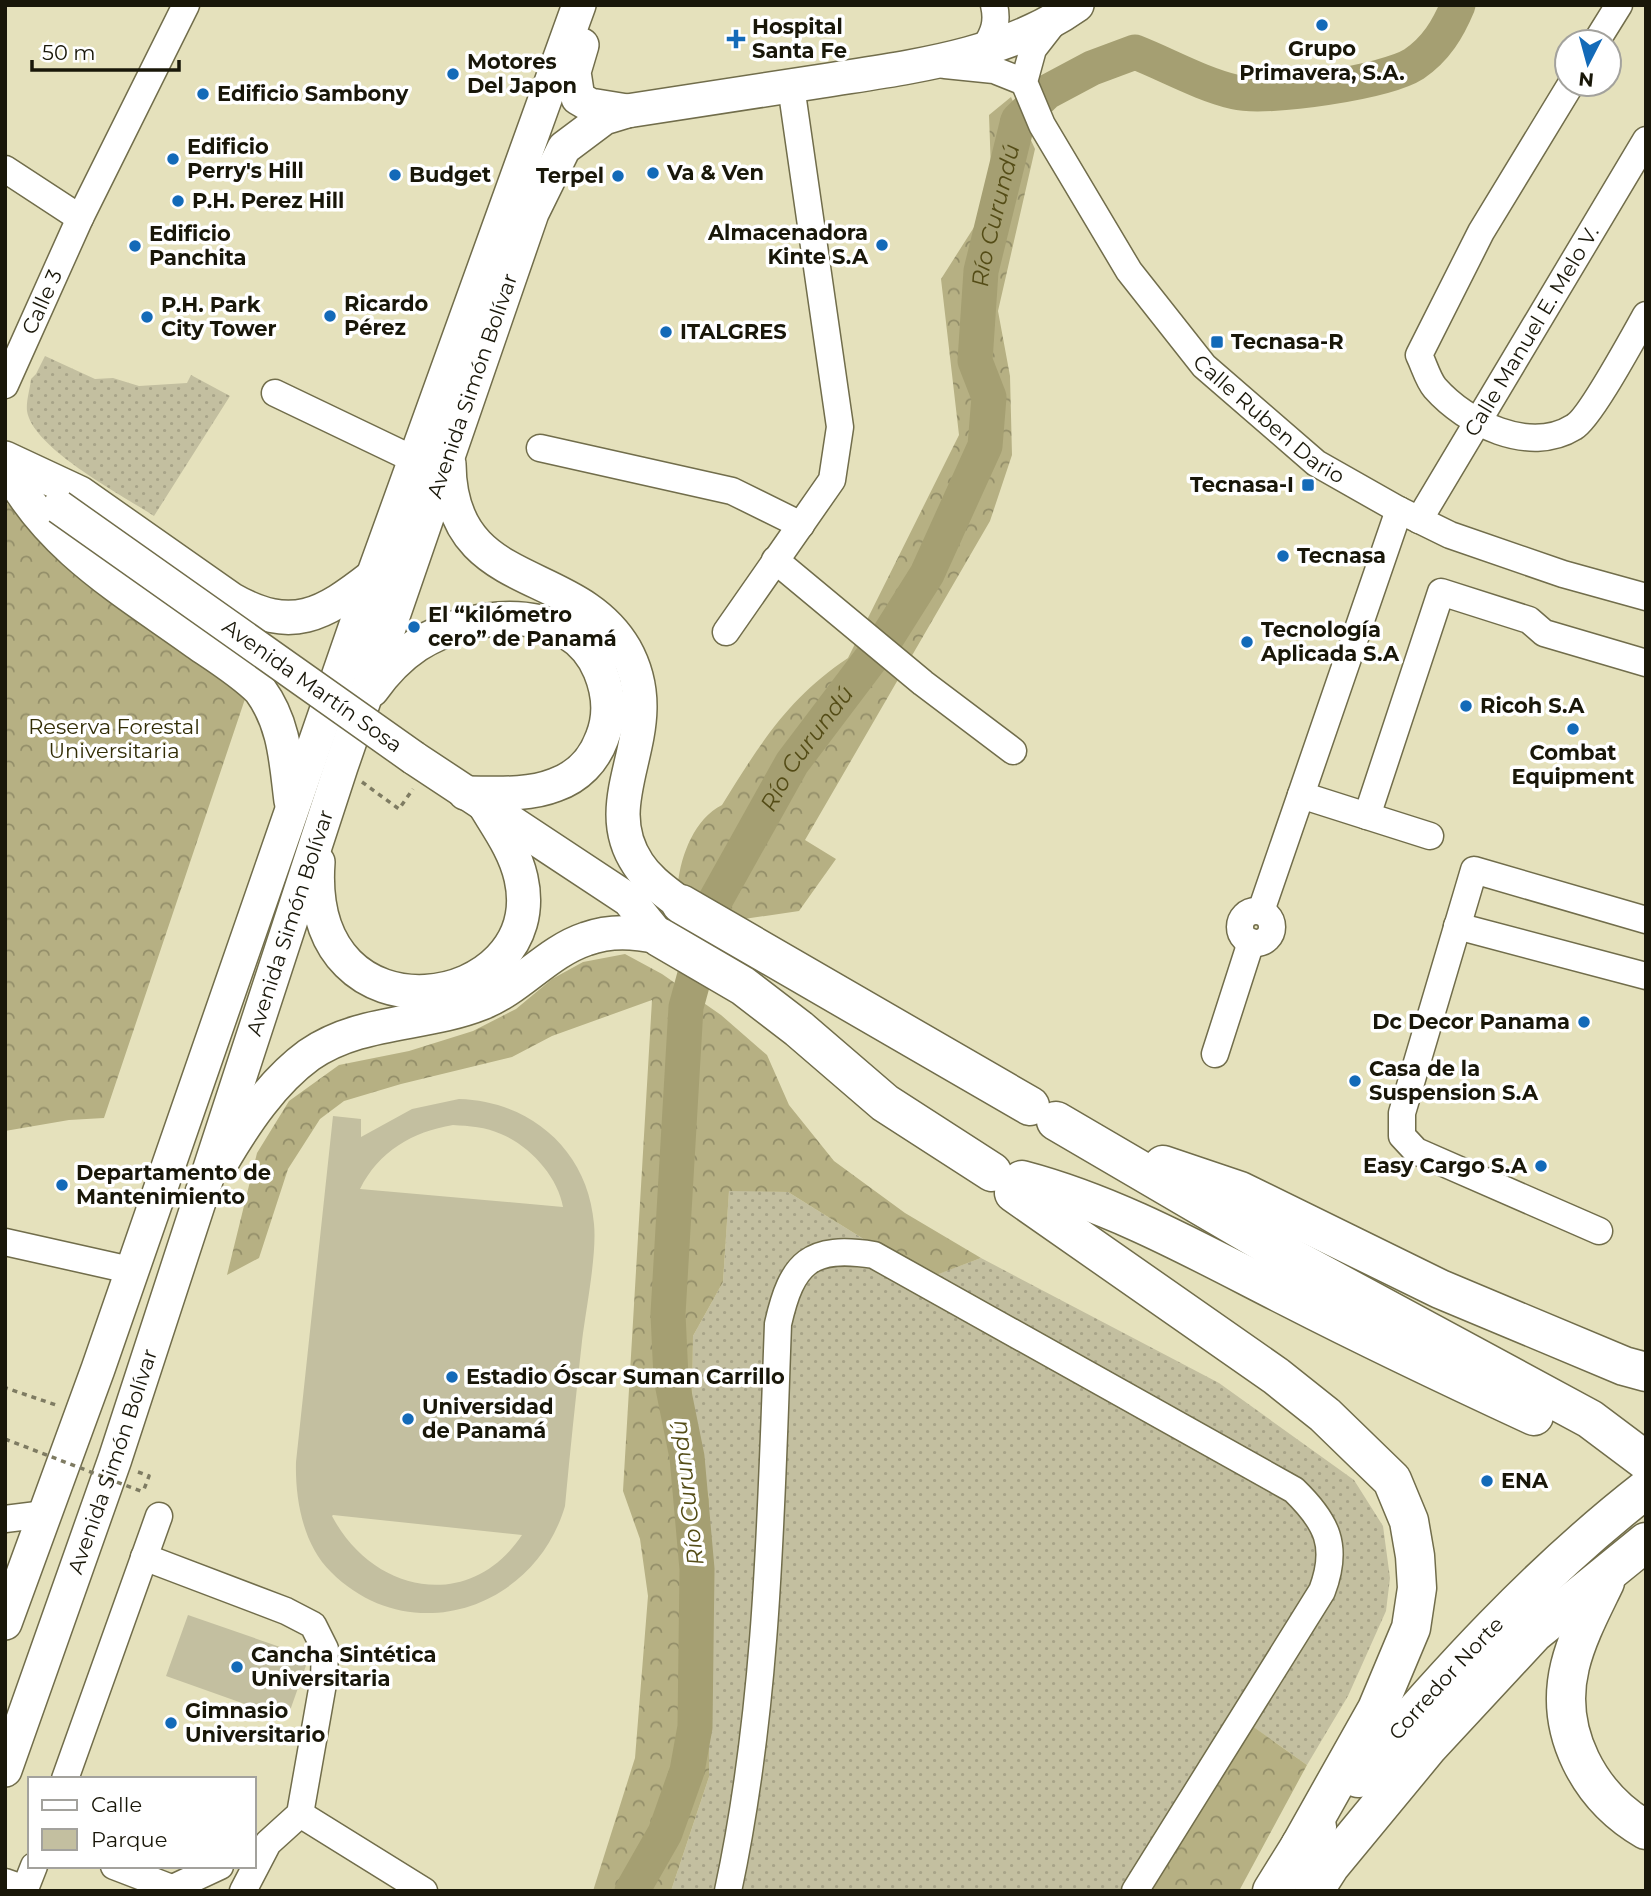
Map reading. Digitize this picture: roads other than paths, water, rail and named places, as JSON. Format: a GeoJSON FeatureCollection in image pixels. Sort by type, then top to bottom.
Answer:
{"type":"FeatureCollection","features":[{"type":"Feature","properties":{"kind":"highway"},"geometry":{"type":"LineString","coordinates":[[684,905],[1268,1245],[1590,1419],[1638,1456]]}},
{"type":"Feature","properties":{"kind":"highway"},"geometry":{"type":"LineString","coordinates":[[662,939],[743,986],[885,1103],[1010,1182],[1276,1376],[1325,1415],[1392,1480],[1409,1521],[1415,1556],[1416,1588],[1411,1628],[1377,1709],[1300,1846]]}},
{"type":"Feature","properties":{"kind":"highway"},"geometry":{"type":"LineString","coordinates":[[1092,1142],[1240,1191],[1440,1289],[1624,1366],[1646,1372]]}},
{"type":"Feature","properties":{"kind":"highway"},"geometry":{"type":"LineString","coordinates":[[1010,1182],[1059,1189],[1153,1228],[1353,1331],[1588,1442],[1638,1456]]}},
{"type":"Feature","properties":{"kind":"highway","name":"Corredor Norte"},"geometry":{"type":"LineString","coordinates":[[1272,1891],[1300,1846],[1429,1694],[1513,1605],[1612,1515],[1646,1489]]}},
{"type":"Feature","properties":{"kind":"highway","name":"Corredor Norte"},"geometry":{"type":"LineString","coordinates":[[1314,1891],[1330,1866],[1429,1746],[1534,1633],[1646,1542]]}},
{"type":"Feature","properties":{"kind":"highway"},"geometry":{"type":"LineString","coordinates":[[1609,1573],[1584,1627],[1570,1668],[1566,1688],[1569,1723],[1572,1742],[1589,1778],[1615,1808],[1646,1829]]}},
{"type":"Feature","properties":{"kind":"main road","name":"Avenida Simón Bolívar"},"geometry":{"type":"LineString","coordinates":[[5,1623],[98,1368],[373,576],[579,5]]}},
{"type":"Feature","properties":{"kind":"main road"},"geometry":{"type":"LineString","coordinates":[[593,5],[574,72],[575,91],[584,102],[626,111],[929,64],[985,47],[1056,18]]}},
{"type":"Feature","properties":{"kind":"main road","name":"Avenida Simón Bolívar"},"geometry":{"type":"LineString","coordinates":[[5,1770],[115,1459],[186,1233],[362,703],[532,212],[564,148],[604,118],[626,111]]}},
{"type":"Feature","properties":{"kind":"main road"},"geometry":{"type":"LineString","coordinates":[[449,452],[451,496],[474,541],[504,567],[593,612],[626,651],[639,683],[642,704],[640,728],[623,802],[624,832],[640,867],[684,905]]}},
{"type":"Feature","properties":{"kind":"main road"},"geometry":{"type":"LineString","coordinates":[[5,460],[80,493],[232,599],[257,613],[280,618],[309,616],[332,607],[373,576]]}},
{"type":"Feature","properties":{"kind":"main road"},"geometry":{"type":"LineString","coordinates":[[5,460],[18,490],[38,516],[77,556],[260,690],[274,711],[282,733],[292,810]]}},
{"type":"Feature","properties":{"kind":"main road","name":"Avenida Martín Sosa"},"geometry":{"type":"LineString","coordinates":[[5,460],[59,507],[414,758],[629,900],[662,939]]}},
{"type":"Feature","properties":{"kind":"main road"},"geometry":{"type":"LineString","coordinates":[[321,827],[318,895],[324,926],[334,947],[348,965],[378,984],[404,991],[433,992],[458,985],[487,970],[507,949],[520,923],[523,907],[521,877],[510,847],[475,800],[541,789],[568,780],[590,760],[608,721],[608,695],[597,666],[580,643],[555,627],[523,618],[507,617],[468,624],[417,645],[386,671],[362,703]]}},
{"type":"Feature","properties":{"kind":"main road","name":"Avenida Martín Sosa"},"geometry":{"type":"LineString","coordinates":[[629,900],[684,905]]}},
{"type":"Feature","properties":{"kind":"main road"},"geometry":{"type":"LineString","coordinates":[[186,1233],[215,1173],[246,1126],[277,1085],[309,1055],[368,1028],[430,1017],[483,1003],[586,939],[621,931],[662,939]]}},
{"type":"Feature","properties":{"kind":"street","name":"Calle 3"},"geometry":{"type":"LineString","coordinates":[[5,385],[80,218],[186,5]]}},
{"type":"Feature","properties":{"kind":"street"},"geometry":{"type":"LineString","coordinates":[[985,47],[993,33],[996,17],[994,5]]}},
{"type":"Feature","properties":{"kind":"street"},"geometry":{"type":"LineString","coordinates":[[1004,5],[1012,20],[1056,18]]}},
{"type":"Feature","properties":{"kind":"street"},"geometry":{"type":"LineString","coordinates":[[1605,28],[1619,5]]}},
{"type":"Feature","properties":{"kind":"street"},"geometry":{"type":"LineString","coordinates":[[929,64],[974,66],[1025,85],[1033,49],[1056,18]]}},
{"type":"Feature","properties":{"kind":"street","name":"Calle Ruben Dario"},"geometry":{"type":"LineString","coordinates":[[1025,85],[1042,125],[1129,271],[1204,366],[1316,463],[1450,535],[1550,570],[1646,597]]}},
{"type":"Feature","properties":{"kind":"street"},"geometry":{"type":"LineString","coordinates":[[726,632],[832,480],[840,427],[791,86]]}},
{"type":"Feature","properties":{"kind":"street"},"geometry":{"type":"LineString","coordinates":[[1562,98],[1481,232],[1419,355],[1433,387],[1476,421],[1510,436],[1545,436],[1575,427],[1606,384],[1646,315]]}},
{"type":"Feature","properties":{"kind":"street","name":"Calle Manuel E. Melo V."},"geometry":{"type":"LineString","coordinates":[[1215,1054],[1251,942],[1265,940],[1271,932],[1271,922],[1261,911],[1301,795],[1409,515],[1476,421],[1646,140]]}},
{"type":"Feature","properties":{"kind":"street"},"geometry":{"type":"LineString","coordinates":[[5,169],[80,218]]}},
{"type":"Feature","properties":{"kind":"street"},"geometry":{"type":"LineString","coordinates":[[275,393],[415,460]]}},
{"type":"Feature","properties":{"kind":"street"},"geometry":{"type":"LineString","coordinates":[[540,448],[732,491],[801,525]]}},
{"type":"Feature","properties":{"kind":"street"},"geometry":{"type":"LineString","coordinates":[[775,560],[923,683],[1013,751]]}},
{"type":"Feature","properties":{"kind":"street"},"geometry":{"type":"LineString","coordinates":[[1367,816],[1441,592],[1529,620],[1544,633],[1646,663]]}},
{"type":"Feature","properties":{"kind":"street"},"geometry":{"type":"LineString","coordinates":[[1301,795],[1430,836]]}},
{"type":"Feature","properties":{"kind":"street"},"geometry":{"type":"LineString","coordinates":[[1599,1231],[1416,1151],[1402,1136],[1402,1112],[1474,870],[1646,920]]}},
{"type":"Feature","properties":{"kind":"street"},"geometry":{"type":"LineString","coordinates":[[1457,926],[1646,976]]}},
{"type":"Feature","properties":{"kind":"street"},"geometry":{"type":"LineString","coordinates":[[5,1242],[130,1270]]}},
{"type":"Feature","properties":{"kind":"street"},"geometry":{"type":"LineString","coordinates":[[728,1891],[740,1834],[768,1580],[778,1324],[786,1290],[799,1270],[818,1254],[844,1250],[874,1255],[1294,1490],[1317,1512],[1330,1542],[1331,1568],[1322,1591],[1135,1891]]}},
{"type":"Feature","properties":{"kind":"street"},"geometry":{"type":"LineString","coordinates":[[5,1519],[45,1514]]}},
{"type":"Feature","properties":{"kind":"street"},"geometry":{"type":"LineString","coordinates":[[66,1777],[159,1516]]}},
{"type":"Feature","properties":{"kind":"street"},"geometry":{"type":"LineString","coordinates":[[145,1557],[286,1611],[313,1625],[325,1648],[324,1678],[300,1814],[261,1846]]}},
{"type":"Feature","properties":{"kind":"street"},"geometry":{"type":"LineString","coordinates":[[300,1814],[424,1891]]}},
{"type":"Feature","properties":{"kind":"street"},"geometry":{"type":"LineString","coordinates":[[5,1882],[25,1889],[33,1868]]}},
{"type":"Feature","properties":{"kind":"street"},"geometry":{"type":"LineString","coordinates":[[119,1868],[176,1890],[216,1868]]}},
{"type":"Feature","properties":{"kind":"street"},"geometry":{"type":"LineString","coordinates":[[243,1891],[252,1868]]}},
{"type":"Feature","properties":{"kind":"waterway","name":"Río Curundú"},"geometry":{"type":"LineString","coordinates":[[632,1891],[665,1833],[687,1771],[695,1727],[697,1569],[687,1457],[671,1378],[668,1314],[686,1007],[715,901],[792,763],[888,636],[927,574],[985,446],[989,397],[975,361],[981,271],[1018,120],[1047,92],[1092,68],[1135,52],[1210,84],[1251,94],[1326,88],[1379,77],[1400,71],[1429,52],[1458,5]]}},
{"type":"Feature","properties":{"kind":"place","name":"Grupo Primavera, S.A."},"geometry":{"type":"Point","coordinates":[1322,25]}},
{"type":"Feature","properties":{"kind":"place","name":"Hospital Santa Fe"},"geometry":{"type":"Point","coordinates":[736,39]}},
{"type":"Feature","properties":{"kind":"place","name":"Motores Del Japon"},"geometry":{"type":"Point","coordinates":[453,74]}},
{"type":"Feature","properties":{"kind":"place","name":"Edificio Sambony"},"geometry":{"type":"Point","coordinates":[203,94]}},
{"type":"Feature","properties":{"kind":"place","name":"Edificio Perry's Hill"},"geometry":{"type":"Point","coordinates":[173,159]}},
{"type":"Feature","properties":{"kind":"place","name":"Va & Ven"},"geometry":{"type":"Point","coordinates":[653,173]}},
{"type":"Feature","properties":{"kind":"place","name":"Budget"},"geometry":{"type":"Point","coordinates":[395,175]}},
{"type":"Feature","properties":{"kind":"place","name":"Terpel"},"geometry":{"type":"Point","coordinates":[618,176]}},
{"type":"Feature","properties":{"kind":"place","name":"P.H. Perez Hill"},"geometry":{"type":"Point","coordinates":[178,201]}},
{"type":"Feature","properties":{"kind":"place","name":"Almacenadora Kinte S.A"},"geometry":{"type":"Point","coordinates":[882,245]}},
{"type":"Feature","properties":{"kind":"place","name":"Edificio Panchita"},"geometry":{"type":"Point","coordinates":[135,246]}},
{"type":"Feature","properties":{"kind":"place","name":"Ricardo Pérez"},"geometry":{"type":"Point","coordinates":[330,316]}},
{"type":"Feature","properties":{"kind":"place","name":"P.H. Park City Tower"},"geometry":{"type":"Point","coordinates":[147,317]}},
{"type":"Feature","properties":{"kind":"place","name":"ITALGRES"},"geometry":{"type":"Point","coordinates":[666,332]}},
{"type":"Feature","properties":{"kind":"place","name":"Tecnasa-R"},"geometry":{"type":"Point","coordinates":[1217,342]}},
{"type":"Feature","properties":{"kind":"place","name":"Tecnasa-I"},"geometry":{"type":"Point","coordinates":[1308,485]}},
{"type":"Feature","properties":{"kind":"place","name":"Tecnasa"},"geometry":{"type":"Point","coordinates":[1283,556]}},
{"type":"Feature","properties":{"kind":"place","name":"El “kilómetro cero” de Panamá"},"geometry":{"type":"Point","coordinates":[414,627]}},
{"type":"Feature","properties":{"kind":"place","name":"Tecnología Aplicada S.A"},"geometry":{"type":"Point","coordinates":[1247,642]}},
{"type":"Feature","properties":{"kind":"place","name":"Ricoh S.A"},"geometry":{"type":"Point","coordinates":[1466,706]}},
{"type":"Feature","properties":{"kind":"place","name":"Combat Equipment"},"geometry":{"type":"Point","coordinates":[1573,729]}},
{"type":"Feature","properties":{"kind":"place","name":"Dc Decor Panama"},"geometry":{"type":"Point","coordinates":[1584,1022]}},
{"type":"Feature","properties":{"kind":"place","name":"Casa de la Suspension S.A"},"geometry":{"type":"Point","coordinates":[1355,1081]}},
{"type":"Feature","properties":{"kind":"place","name":"Easy Cargo S.A"},"geometry":{"type":"Point","coordinates":[1541,1166]}},
{"type":"Feature","properties":{"kind":"place","name":"Departamento de Mantenimiento"},"geometry":{"type":"Point","coordinates":[62,1185]}},
{"type":"Feature","properties":{"kind":"place","name":"Estadio Óscar Suman Carrillo"},"geometry":{"type":"Point","coordinates":[452,1377]}},
{"type":"Feature","properties":{"kind":"place","name":"Universidad de Panamá"},"geometry":{"type":"Point","coordinates":[408,1419]}},
{"type":"Feature","properties":{"kind":"place","name":"ENA"},"geometry":{"type":"Point","coordinates":[1487,1481]}},
{"type":"Feature","properties":{"kind":"place","name":"Cancha Sintética Universitaria"},"geometry":{"type":"Point","coordinates":[237,1667]}},
{"type":"Feature","properties":{"kind":"place","name":"Gimnasio Universitario"},"geometry":{"type":"Point","coordinates":[171,1723]}},
{"type":"Feature","properties":{"kind":"park label","name":"Reserva Forestal Universitaria"},"geometry":{"type":"Point","coordinates":[114,739]}}]}
